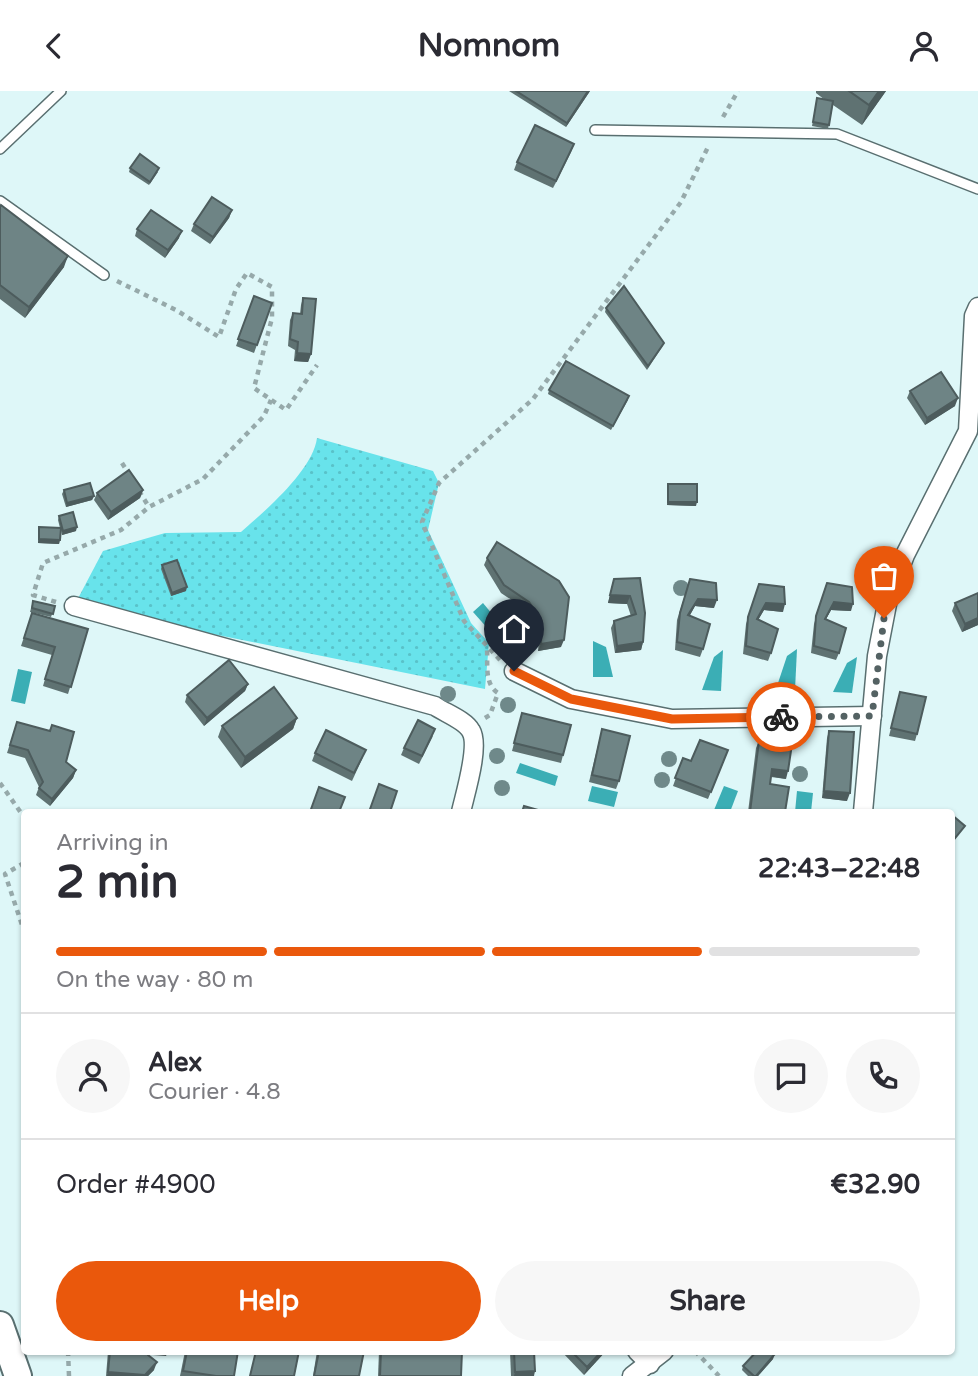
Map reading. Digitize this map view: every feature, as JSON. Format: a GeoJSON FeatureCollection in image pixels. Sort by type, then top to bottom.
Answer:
{"type":"FeatureCollection","features":[{"type":"Feature","properties":{"kind":"main road"},"geometry":{"type":"LineString","coordinates":[[0,1325],[18,1376]]}},
{"type":"Feature","properties":{"kind":"street"},"geometry":{"type":"LineString","coordinates":[[863,809],[877,656],[888,599],[905,555],[968,431],[974,316],[978,307]]}},
{"type":"Feature","properties":{"kind":"street"},"geometry":{"type":"LineString","coordinates":[[74,606],[435,706],[470,728],[473,736],[471,764],[462,809]]}},
{"type":"Feature","properties":{"kind":"street"},"geometry":{"type":"LineString","coordinates":[[514,671],[571,699],[672,719],[872,716]]}},
{"type":"Feature","properties":{"kind":"street"},"geometry":{"type":"LineString","coordinates":[[641,1355],[650,1364]]}},
{"type":"Feature","properties":{"kind":"street"},"geometry":{"type":"LineString","coordinates":[[632,1376],[660,1355]]}},
{"type":"Feature","properties":{"kind":"lane"},"geometry":{"type":"LineString","coordinates":[[0,149],[61,91]]}},
{"type":"Feature","properties":{"kind":"lane"},"geometry":{"type":"LineString","coordinates":[[595,130],[837,134],[978,189]]}},
{"type":"Feature","properties":{"kind":"lane"},"geometry":{"type":"LineString","coordinates":[[0,201],[103,275]]}},
{"type":"Feature","properties":{"kind":"path"},"geometry":{"type":"LineString","coordinates":[[490,715],[498,693],[492,689],[488,678],[487,649],[464,621],[422,522],[439,483],[533,399],[681,202],[738,91]]}},
{"type":"Feature","properties":{"kind":"path"},"geometry":{"type":"LineString","coordinates":[[103,275],[176,310],[219,337],[236,289],[247,273],[272,287],[272,318],[254,388],[286,410],[317,365]]}},
{"type":"Feature","properties":{"kind":"path"},"geometry":{"type":"LineString","coordinates":[[74,606],[33,595],[43,563],[121,530],[149,507],[203,479],[264,417],[271,400]]}},
{"type":"Feature","properties":{"kind":"path"},"geometry":{"type":"LineString","coordinates":[[122,463],[149,507]]}},
{"type":"Feature","properties":{"kind":"path"},"geometry":{"type":"LineString","coordinates":[[487,649],[492,649],[493,654],[514,671]]}},
{"type":"Feature","properties":{"kind":"path"},"geometry":{"type":"LineString","coordinates":[[0,783],[21,813]]}},
{"type":"Feature","properties":{"kind":"path"},"geometry":{"type":"LineString","coordinates":[[21,865],[5,874],[21,922]]}},
{"type":"Feature","properties":{"kind":"path"},"geometry":{"type":"LineString","coordinates":[[68,1355],[69,1376]]}},
{"type":"Feature","properties":{"kind":"path"},"geometry":{"type":"LineString","coordinates":[[699,1355],[719,1376]]}},
{"type":"Feature","properties":{"kind":"shaded area"},"geometry":{"type":"Polygon","coordinates":[[[317,438],[433,471],[439,483],[428,530],[471,623],[489,643],[485,689],[74,606],[103,551],[165,533],[241,532],[298,476],[314,450],[317,438]]]}},
{"type":"Feature","properties":{"kind":"shaded area"},"geometry":{"type":"Polygon","coordinates":[[[483,603],[507,632],[498,640],[473,612],[483,603]]]}},
{"type":"Feature","properties":{"kind":"shaded area"},"geometry":{"type":"Polygon","coordinates":[[[593,641],[606,647],[613,677],[593,677],[593,641]]]}},
{"type":"Feature","properties":{"kind":"shaded area"},"geometry":{"type":"Polygon","coordinates":[[[797,649],[795,690],[776,689],[787,656],[797,649]]]}},
{"type":"Feature","properties":{"kind":"shaded area"},"geometry":{"type":"Polygon","coordinates":[[[723,650],[721,691],[702,690],[714,657],[723,650]]]}},
{"type":"Feature","properties":{"kind":"shaded area"},"geometry":{"type":"Polygon","coordinates":[[[857,657],[852,693],[833,692],[847,663],[857,657]]]}},
{"type":"Feature","properties":{"kind":"shaded area"},"geometry":{"type":"Polygon","coordinates":[[[18,669],[32,672],[25,704],[11,701],[18,669]]]}},
{"type":"Feature","properties":{"kind":"shaded area"},"geometry":{"type":"Polygon","coordinates":[[[520,763],[558,776],[555,786],[516,773],[520,763]]]}},
{"type":"Feature","properties":{"kind":"shaded area"},"geometry":{"type":"Polygon","coordinates":[[[592,786],[618,792],[614,807],[588,801],[592,786]]]}},
{"type":"Feature","properties":{"kind":"shaded area"},"geometry":{"type":"Polygon","coordinates":[[[724,786],[738,791],[731,809],[714,809],[724,786]]]}},
{"type":"Feature","properties":{"kind":"shaded area"},"geometry":{"type":"Polygon","coordinates":[[[797,791],[813,793],[811,809],[795,809],[797,791]]]}},
{"type":"Feature","properties":{"kind":"building"},"geometry":{"type":"Polygon","coordinates":[[[516,91],[588,91],[567,123],[516,91]]]}},
{"type":"Feature","properties":{"kind":"building"},"geometry":{"type":"Polygon","coordinates":[[[849,91],[879,91],[869,105],[849,91]]]}},
{"type":"Feature","properties":{"kind":"building"},"geometry":{"type":"Polygon","coordinates":[[[817,98],[833,101],[829,125],[813,122],[817,98]]]}},
{"type":"Feature","properties":{"kind":"building"},"geometry":{"type":"Polygon","coordinates":[[[535,125],[574,144],[556,181],[517,162],[535,125]]]}},
{"type":"Feature","properties":{"kind":"building"},"geometry":{"type":"Polygon","coordinates":[[[140,154],[159,168],[150,182],[130,168],[140,154]]]}},
{"type":"Feature","properties":{"kind":"building"},"geometry":{"type":"Polygon","coordinates":[[[212,197],[232,210],[213,237],[194,224],[212,197]]]}},
{"type":"Feature","properties":{"kind":"building"},"geometry":{"type":"Polygon","coordinates":[[[1,205],[68,256],[29,307],[0,285],[1,205]]]}},
{"type":"Feature","properties":{"kind":"building"},"geometry":{"type":"Polygon","coordinates":[[[151,210],[182,231],[168,250],[137,229],[151,210]]]}},
{"type":"Feature","properties":{"kind":"building"},"geometry":{"type":"Polygon","coordinates":[[[624,286],[664,343],[648,366],[606,308],[624,286]]]}},
{"type":"Feature","properties":{"kind":"building"},"geometry":{"type":"Polygon","coordinates":[[[254,296],[272,303],[257,345],[238,339],[254,296]]]}},
{"type":"Feature","properties":{"kind":"building"},"geometry":{"type":"Polygon","coordinates":[[[303,298],[316,299],[311,354],[297,353],[298,342],[290,339],[293,313],[302,314],[303,298]]]}},
{"type":"Feature","properties":{"kind":"building"},"geometry":{"type":"Polygon","coordinates":[[[566,361],[629,396],[613,426],[549,390],[566,361]]]}},
{"type":"Feature","properties":{"kind":"building"},"geometry":{"type":"Polygon","coordinates":[[[941,372],[958,398],[927,418],[910,391],[941,372]]]}},
{"type":"Feature","properties":{"kind":"building"},"geometry":{"type":"Polygon","coordinates":[[[129,470],[143,490],[111,512],[97,493],[129,470]]]}},
{"type":"Feature","properties":{"kind":"building"},"geometry":{"type":"Polygon","coordinates":[[[90,483],[94,496],[67,503],[64,490],[90,483]]]}},
{"type":"Feature","properties":{"kind":"building"},"geometry":{"type":"Polygon","coordinates":[[[668,484],[697,484],[697,502],[668,502],[668,484]]]}},
{"type":"Feature","properties":{"kind":"building"},"geometry":{"type":"Polygon","coordinates":[[[73,512],[77,527],[63,531],[59,516],[73,512]]]}},
{"type":"Feature","properties":{"kind":"building"},"geometry":{"type":"Polygon","coordinates":[[[39,527],[61,528],[60,540],[39,539],[39,527]]]}},
{"type":"Feature","properties":{"kind":"building"},"geometry":{"type":"Polygon","coordinates":[[[497,542],[559,581],[569,597],[564,640],[541,644],[542,621],[529,602],[504,585],[487,558],[497,542]]]}},
{"type":"Feature","properties":{"kind":"building"},"geometry":{"type":"Polygon","coordinates":[[[177,560],[187,587],[172,593],[162,565],[177,560]]]}},
{"type":"Feature","properties":{"kind":"building"},"geometry":{"type":"Polygon","coordinates":[[[640,578],[645,613],[643,642],[617,646],[614,621],[636,614],[630,596],[610,595],[614,579],[640,578]]]}},
{"type":"Feature","properties":{"kind":"building"},"geometry":{"type":"Polygon","coordinates":[[[690,579],[716,583],[717,600],[698,599],[688,615],[710,624],[703,649],[677,642],[680,613],[690,579]]]}},
{"type":"Feature","properties":{"kind":"building"},"geometry":{"type":"Polygon","coordinates":[[[827,583],[852,587],[853,604],[834,602],[825,619],[846,628],[839,653],[814,646],[816,616],[827,583]]]}},
{"type":"Feature","properties":{"kind":"building"},"geometry":{"type":"Polygon","coordinates":[[[759,584],[784,587],[785,604],[766,603],[757,619],[778,629],[771,653],[746,646],[748,617],[759,584]]]}},
{"type":"Feature","properties":{"kind":"building"},"geometry":{"type":"Polygon","coordinates":[[[978,593],[978,618],[965,624],[955,603],[978,593]]]}},
{"type":"Feature","properties":{"kind":"building"},"geometry":{"type":"Polygon","coordinates":[[[33,601],[55,606],[53,614],[32,608],[33,601]]]}},
{"type":"Feature","properties":{"kind":"building"},"geometry":{"type":"Polygon","coordinates":[[[32,613],[88,629],[71,687],[45,679],[55,647],[24,638],[32,613]]]}},
{"type":"Feature","properties":{"kind":"building"},"geometry":{"type":"Polygon","coordinates":[[[229,660],[248,684],[207,718],[187,695],[229,660]]]}},
{"type":"Feature","properties":{"kind":"building"},"geometry":{"type":"Polygon","coordinates":[[[274,687],[297,718],[245,757],[222,726],[274,687]]]}},
{"type":"Feature","properties":{"kind":"building"},"geometry":{"type":"Polygon","coordinates":[[[900,692],[926,697],[917,734],[891,728],[900,692]]]}},
{"type":"Feature","properties":{"kind":"building"},"geometry":{"type":"Polygon","coordinates":[[[522,713],[571,725],[563,755],[514,743],[522,713]]]}},
{"type":"Feature","properties":{"kind":"building"},"geometry":{"type":"Polygon","coordinates":[[[418,720],[435,729],[422,756],[404,748],[418,720]]]}},
{"type":"Feature","properties":{"kind":"building"},"geometry":{"type":"Polygon","coordinates":[[[17,722],[50,731],[52,725],[74,732],[66,762],[76,770],[52,799],[39,788],[43,782],[28,750],[10,745],[17,722]]]}},
{"type":"Feature","properties":{"kind":"building"},"geometry":{"type":"Polygon","coordinates":[[[602,729],[630,736],[619,781],[592,775],[602,729]]]}},
{"type":"Feature","properties":{"kind":"building"},"geometry":{"type":"Polygon","coordinates":[[[326,730],[366,750],[354,773],[315,753],[326,730]]]}},
{"type":"Feature","properties":{"kind":"building"},"geometry":{"type":"Polygon","coordinates":[[[829,731],[854,732],[850,793],[824,791],[829,731]]]}},
{"type":"Feature","properties":{"kind":"building"},"geometry":{"type":"Polygon","coordinates":[[[700,740],[728,750],[711,792],[675,778],[683,758],[691,761],[700,740]]]}},
{"type":"Feature","properties":{"kind":"building"},"geometry":{"type":"Polygon","coordinates":[[[759,741],[792,744],[788,771],[772,769],[770,784],[789,787],[785,809],[750,809],[759,741]]]}},
{"type":"Feature","properties":{"kind":"building"},"geometry":{"type":"Polygon","coordinates":[[[379,784],[397,791],[391,809],[370,809],[379,784]]]}},
{"type":"Feature","properties":{"kind":"building"},"geometry":{"type":"Polygon","coordinates":[[[319,787],[345,797],[340,809],[311,809],[319,787]]]}},
{"type":"Feature","properties":{"kind":"building"},"geometry":{"type":"Polygon","coordinates":[[[955,818],[965,826],[955,838],[955,818]]]}},
{"type":"Feature","properties":{"kind":"building"},"geometry":{"type":"Polygon","coordinates":[[[110,1355],[148,1355],[157,1362],[145,1375],[108,1372],[110,1355]]]}},
{"type":"Feature","properties":{"kind":"building"},"geometry":{"type":"Polygon","coordinates":[[[186,1355],[237,1355],[234,1376],[183,1371],[186,1355]]]}},
{"type":"Feature","properties":{"kind":"building"},"geometry":{"type":"Polygon","coordinates":[[[255,1355],[298,1355],[294,1376],[250,1376],[255,1355]]]}},
{"type":"Feature","properties":{"kind":"building"},"geometry":{"type":"Polygon","coordinates":[[[318,1355],[363,1355],[359,1376],[314,1376],[318,1355]]]}},
{"type":"Feature","properties":{"kind":"building"},"geometry":{"type":"Polygon","coordinates":[[[381,1355],[462,1355],[461,1376],[380,1376],[381,1355]]]}},
{"type":"Feature","properties":{"kind":"building"},"geometry":{"type":"Polygon","coordinates":[[[514,1355],[534,1355],[535,1371],[515,1372],[514,1355]]]}},
{"type":"Feature","properties":{"kind":"building"},"geometry":{"type":"Polygon","coordinates":[[[575,1355],[598,1355],[587,1367],[575,1355]]]}},
{"type":"Feature","properties":{"kind":"building"},"geometry":{"type":"Polygon","coordinates":[[[753,1355],[774,1355],[756,1376],[743,1366],[753,1355]]]}},
{"type":"Feature","properties":{"kind":"way so far"},"geometry":{"type":"LineString","coordinates":[[781,717],[872,716],[877,656],[884,618]]}},
{"type":"Feature","properties":{"kind":"route"},"geometry":{"type":"LineString","coordinates":[[514,671],[571,699],[672,719],[781,717]]}}]}
